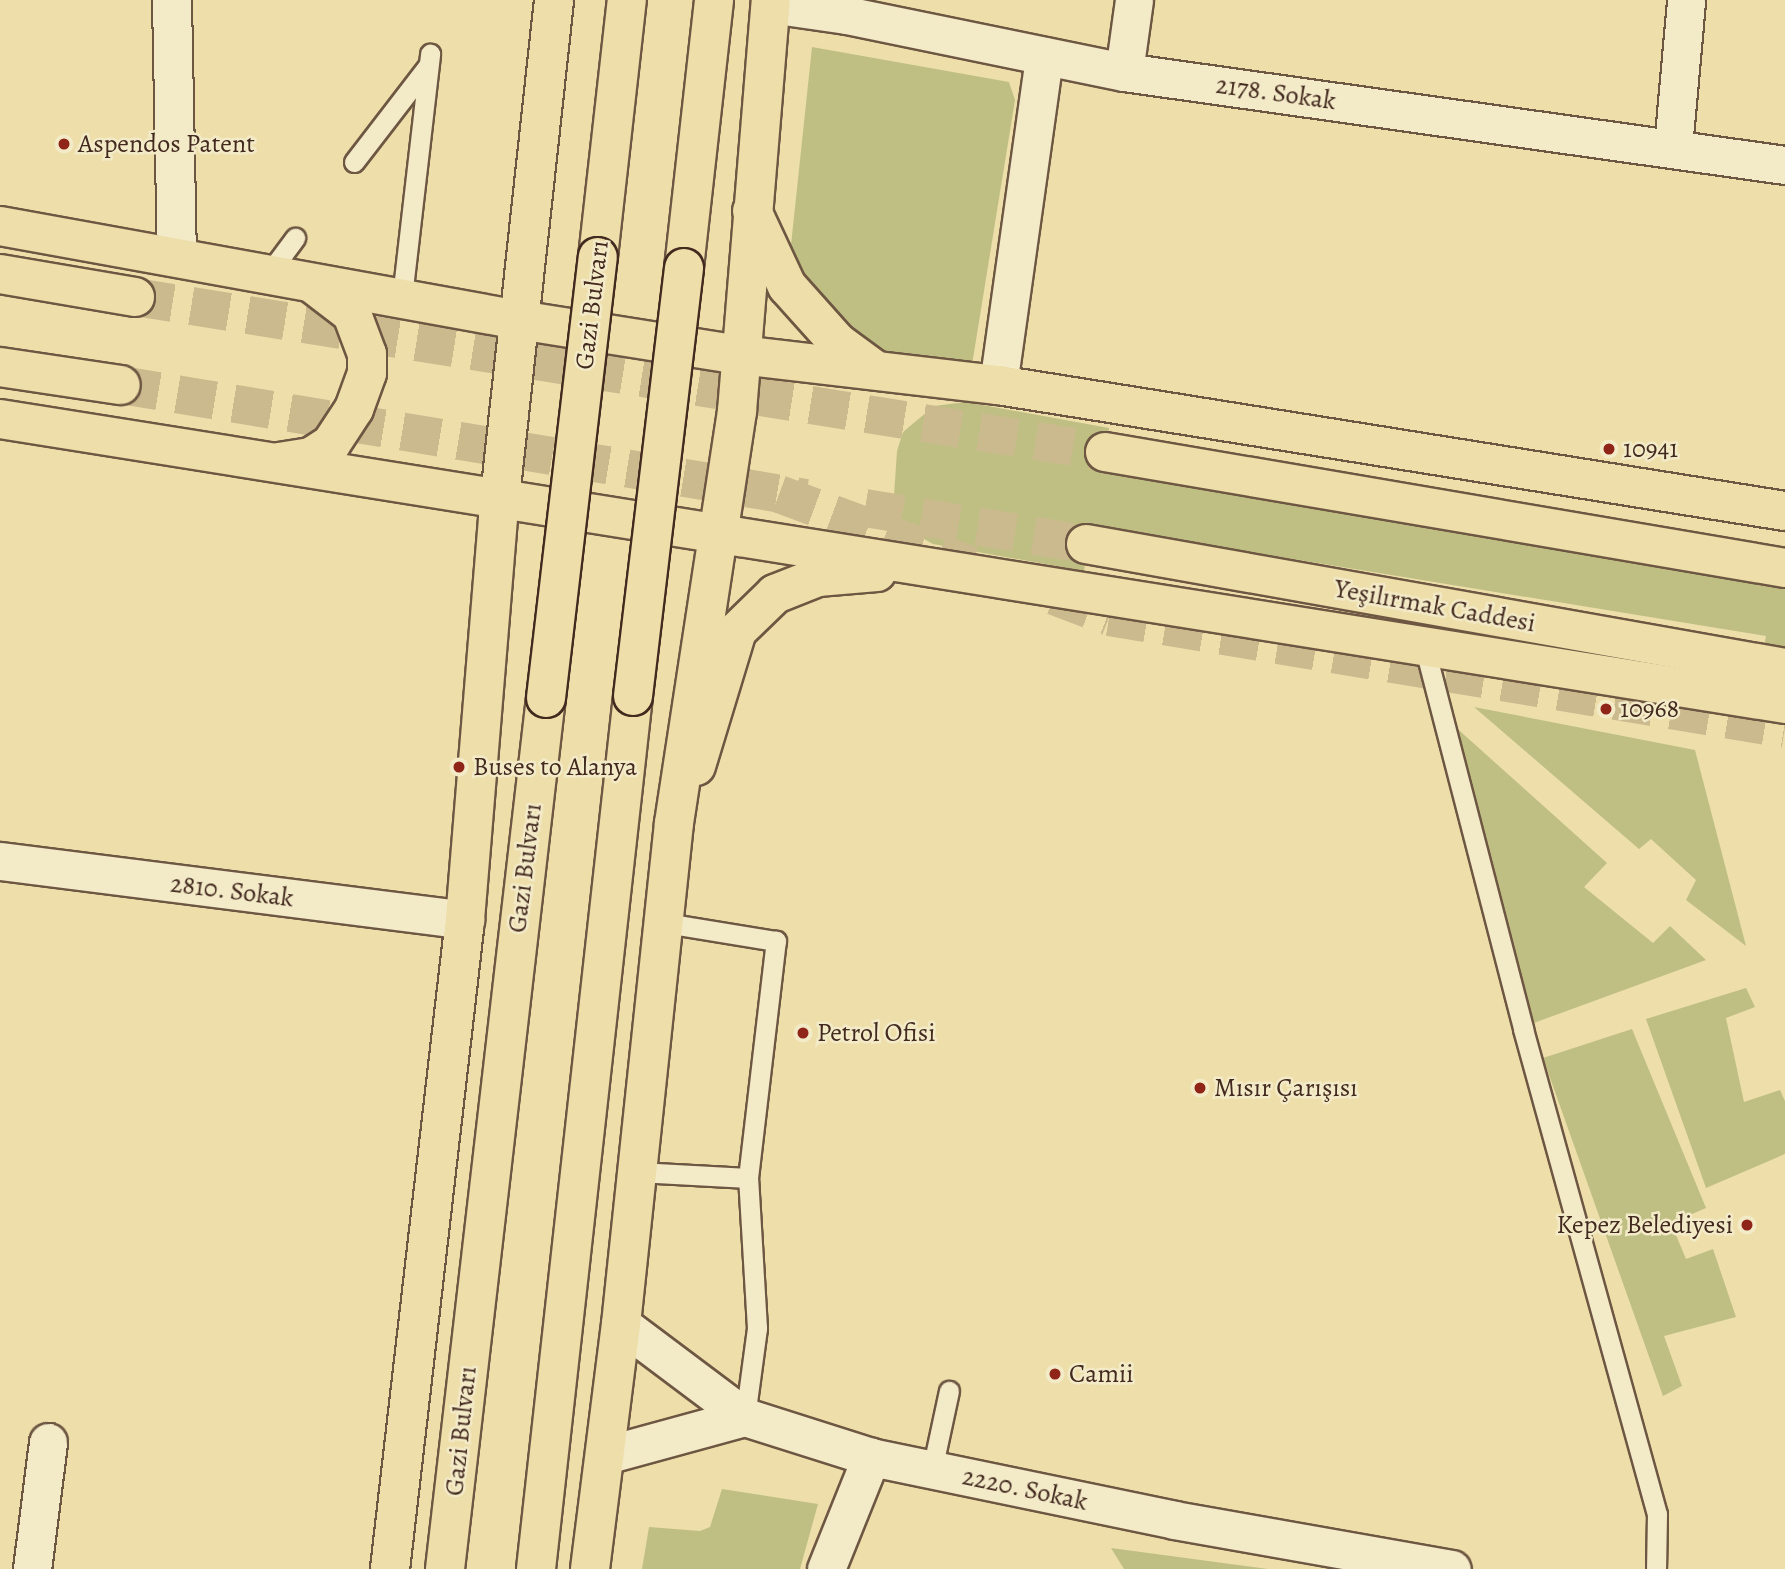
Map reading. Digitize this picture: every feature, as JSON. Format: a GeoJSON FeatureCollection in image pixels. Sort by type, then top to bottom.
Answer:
{"type":"FeatureCollection","features":[{"type":"Feature","properties":{"kind":"main road"},"geometry":{"type":"LineString","coordinates":[[390,1569],[465,920],[500,501],[554,0]]}},
{"type":"Feature","properties":{"kind":"main road","name":"Gazi Bulvarı"},"geometry":{"type":"LineString","coordinates":[[445,1569],[627,0]]}},
{"type":"Feature","properties":{"kind":"main road"},"geometry":{"type":"LineString","coordinates":[[536,1569],[714,0]]}},
{"type":"Feature","properties":{"kind":"main road"},"geometry":{"type":"LineString","coordinates":[[590,1569],[621,1324],[666,923],[674,823],[715,532],[737,411],[771,2]]}},
{"type":"Feature","properties":{"kind":"main road"},"geometry":{"type":"LineString","coordinates":[[752,211],[787,286],[837,342],[875,370]]}},
{"type":"Feature","properties":{"kind":"main road"},"geometry":{"type":"LineString","coordinates":[[0,226],[519,320],[741,355],[998,385],[1785,511]]}},
{"type":"Feature","properties":{"kind":"main road"},"geometry":{"type":"LineString","coordinates":[[0,274],[135,297]]}},
{"type":"Feature","properties":{"kind":"main road"},"geometry":{"type":"LineString","coordinates":[[270,463],[311,457],[331,444],[354,409],[367,373],[367,354],[352,314],[307,280]]}},
{"type":"Feature","properties":{"kind":"main road"},"geometry":{"type":"LineString","coordinates":[[0,367],[121,386]]}},
{"type":"Feature","properties":{"kind":"main road"},"geometry":{"type":"LineString","coordinates":[[0,419],[500,501],[715,532],[1785,704]]}},
{"type":"Feature","properties":{"kind":"main road"},"geometry":{"type":"LineString","coordinates":[[1105,452],[1785,568]]}},
{"type":"Feature","properties":{"kind":"main road","name":"Yeşilırmak Caddesi"},"geometry":{"type":"LineString","coordinates":[[1086,544],[1785,668]]}},
{"type":"Feature","properties":{"kind":"main road"},"geometry":{"type":"LineString","coordinates":[[666,923],[701,745],[737,631],[775,594],[818,577],[942,568]]}},
{"type":"Feature","properties":{"kind":"street"},"geometry":{"type":"LineString","coordinates":[[172,0],[177,256]]}},
{"type":"Feature","properties":{"kind":"street"},"geometry":{"type":"LineString","coordinates":[[1124,72],[1134,0]]}},
{"type":"Feature","properties":{"kind":"street"},"geometry":{"type":"LineString","coordinates":[[1673,147],[1686,0]]}},
{"type":"Feature","properties":{"kind":"street","name":"2178. Sokak"},"geometry":{"type":"LineString","coordinates":[[771,2],[847,8],[1044,56],[1124,72],[1673,147],[1785,165]]}},
{"type":"Feature","properties":{"kind":"street"},"geometry":{"type":"LineString","coordinates":[[998,385],[1044,56]]}},
{"type":"Feature","properties":{"kind":"street","name":"2810. Sokak"},"geometry":{"type":"LineString","coordinates":[[0,861],[465,920]]}},
{"type":"Feature","properties":{"kind":"street"},"geometry":{"type":"LineString","coordinates":[[621,1324],[745,1417]]}},
{"type":"Feature","properties":{"kind":"street"},"geometry":{"type":"LineString","coordinates":[[606,1455],[745,1417]]}},
{"type":"Feature","properties":{"kind":"street","name":"2220. Sokak"},"geometry":{"type":"LineString","coordinates":[[745,1417],[870,1457],[1388,1564],[1452,1569]]}},
{"type":"Feature","properties":{"kind":"street"},"geometry":{"type":"LineString","coordinates":[[32,1569],[48,1441]]}},
{"type":"Feature","properties":{"kind":"street"},"geometry":{"type":"LineString","coordinates":[[826,1569],[870,1457]]}},
{"type":"Feature","properties":{"kind":"lane"},"geometry":{"type":"LineString","coordinates":[[354,162],[429,59],[401,297]]}},
{"type":"Feature","properties":{"kind":"lane"},"geometry":{"type":"LineString","coordinates":[[269,273],[295,238]]}},
{"type":"Feature","properties":{"kind":"lane"},"geometry":{"type":"LineString","coordinates":[[1424,645],[1523,1029],[1657,1514],[1656,1569]]}},
{"type":"Feature","properties":{"kind":"lane"},"geometry":{"type":"LineString","coordinates":[[666,923],[776,941],[748,1178],[757,1328],[745,1417]]}},
{"type":"Feature","properties":{"kind":"lane"},"geometry":{"type":"LineString","coordinates":[[638,1171],[748,1178]]}},
{"type":"Feature","properties":{"kind":"lane"},"geometry":{"type":"LineString","coordinates":[[932,1469],[949,1391]]}},
{"type":"Feature","properties":{"kind":"green space"},"geometry":{"type":"Polygon","coordinates":[[[812,47],[1009,82],[1015,100],[970,377],[856,346],[813,295],[791,245],[812,47]]]}},
{"type":"Feature","properties":{"kind":"green space"},"geometry":{"type":"Polygon","coordinates":[[[966,402],[1109,428],[1103,470],[1785,576],[1785,679],[1759,674],[1766,636],[1090,526],[1084,571],[933,544],[905,528],[894,495],[897,451],[903,432],[934,406],[966,402]]]}},
{"type":"Feature","properties":{"kind":"green space"},"geometry":{"type":"Polygon","coordinates":[[[1474,707],[1695,750],[1746,946],[1686,900],[1696,880],[1651,839],[1639,849],[1474,707]]]}},
{"type":"Feature","properties":{"kind":"green space"},"geometry":{"type":"Polygon","coordinates":[[[1442,715],[1607,863],[1584,887],[1653,943],[1670,926],[1706,960],[1531,1024],[1442,715]]]}},
{"type":"Feature","properties":{"kind":"green space"},"geometry":{"type":"Polygon","coordinates":[[[1746,988],[1755,1007],[1726,1018],[1744,1102],[1780,1090],[1785,1101],[1785,1154],[1706,1188],[1646,1019],[1746,988]]]}},
{"type":"Feature","properties":{"kind":"green space"},"geometry":{"type":"Polygon","coordinates":[[[1632,1029],[1706,1208],[1671,1223],[1686,1259],[1713,1249],[1736,1317],[1664,1336],[1682,1386],[1663,1396],[1543,1058],[1632,1029]]]}},
{"type":"Feature","properties":{"kind":"green space"},"geometry":{"type":"Polygon","coordinates":[[[722,1489],[818,1504],[800,1569],[642,1569],[649,1527],[700,1531],[710,1527],[722,1489]]]}},
{"type":"Feature","properties":{"kind":"green space"},"geometry":{"type":"Polygon","coordinates":[[[1111,1548],[1268,1569],[1124,1569],[1111,1548]]]}},
{"type":"Feature","properties":{"kind":"tunnel"},"geometry":{"type":"LineString","coordinates":[[135,297],[1105,452]]}},
{"type":"Feature","properties":{"kind":"tunnel"},"geometry":{"type":"LineString","coordinates":[[121,385],[806,498]]}},
{"type":"Feature","properties":{"kind":"tunnel"},"geometry":{"type":"LineString","coordinates":[[779,494],[971,565]]}},
{"type":"Feature","properties":{"kind":"tunnel"},"geometry":{"type":"LineString","coordinates":[[865,508],[1086,544]]}},
{"type":"Feature","properties":{"kind":"tunnel"},"geometry":{"type":"LineString","coordinates":[[1054,596],[1109,617],[1785,729]]}},
{"type":"Feature","properties":{"kind":"place","name":"Aspendos Patent"},"geometry":{"type":"Point","coordinates":[64,144]}},
{"type":"Feature","properties":{"kind":"place","name":"10941"},"geometry":{"type":"Point","coordinates":[1609,449]}},
{"type":"Feature","properties":{"kind":"place","name":"10968"},"geometry":{"type":"Point","coordinates":[1606,709]}},
{"type":"Feature","properties":{"kind":"place","name":"Buses to Alanya"},"geometry":{"type":"Point","coordinates":[459,767]}},
{"type":"Feature","properties":{"kind":"place","name":"Petrol Ofisi"},"geometry":{"type":"Point","coordinates":[803,1033]}},
{"type":"Feature","properties":{"kind":"place","name":"Mısır Çarışısı"},"geometry":{"type":"Point","coordinates":[1200,1088]}},
{"type":"Feature","properties":{"kind":"place","name":"Kepez Belediyesi"},"geometry":{"type":"Point","coordinates":[1747,1225]}},
{"type":"Feature","properties":{"kind":"place","name":"Camii"},"geometry":{"type":"Point","coordinates":[1055,1374]}}]}
